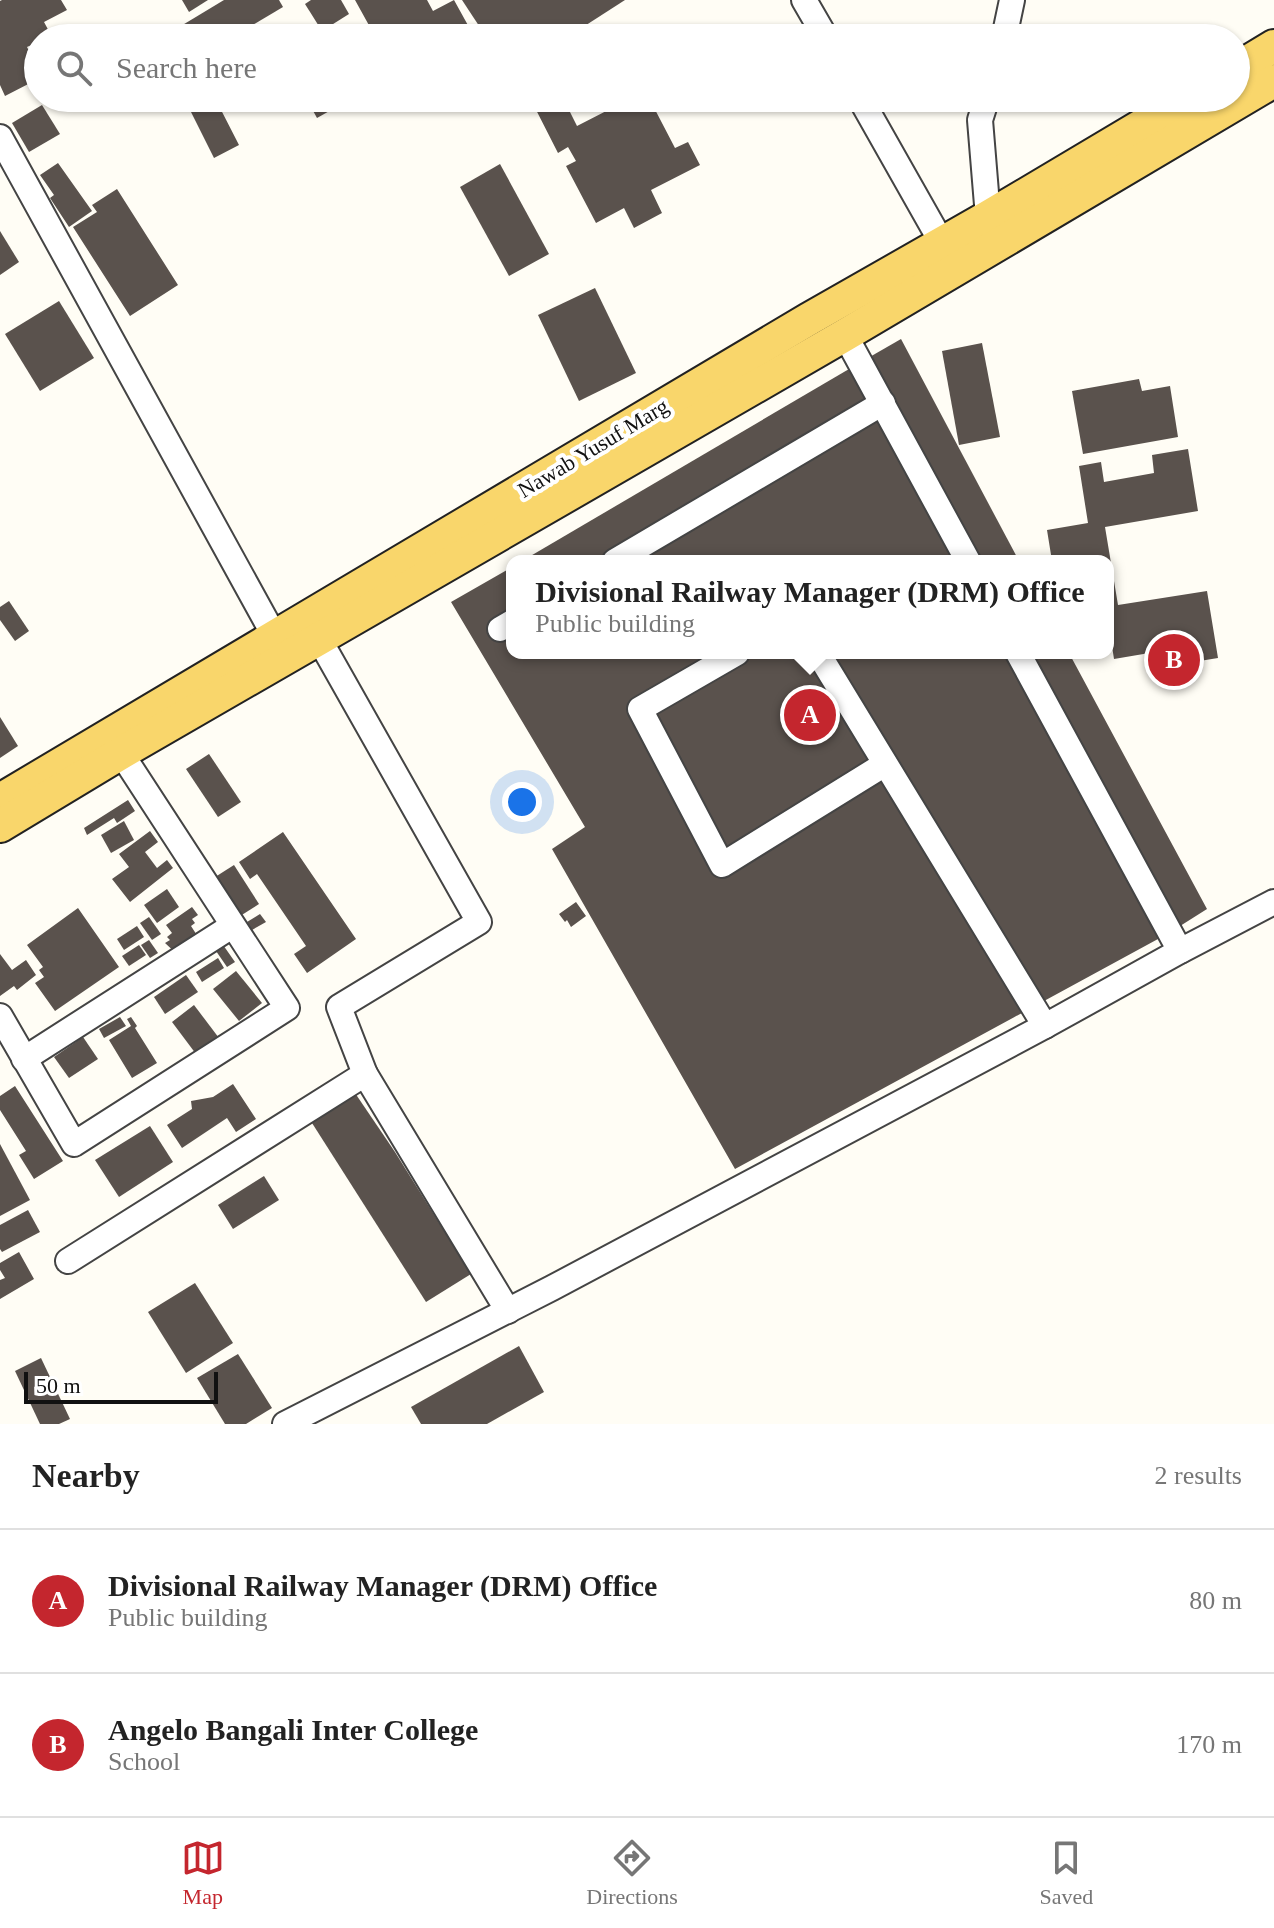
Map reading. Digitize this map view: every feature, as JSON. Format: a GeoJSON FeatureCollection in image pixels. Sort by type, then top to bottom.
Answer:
{"type":"FeatureCollection","features":[{"type":"Feature","properties":{"kind":"main road"},"geometry":{"type":"LineString","coordinates":[[1250,61],[1274,46]]}},
{"type":"Feature","properties":{"kind":"main road"},"geometry":{"type":"LineString","coordinates":[[1250,95],[1274,81]]}},
{"type":"Feature","properties":{"kind":"main road","name":"Nawab Yusuf Marg"},"geometry":{"type":"LineString","coordinates":[[0,800],[809,319],[1164,112]]}},
{"type":"Feature","properties":{"kind":"main road"},"geometry":{"type":"LineString","coordinates":[[0,826],[845,335],[1222,112]]}},
{"type":"Feature","properties":{"kind":"street"},"geometry":{"type":"LineString","coordinates":[[804,0],[818,24]]}},
{"type":"Feature","properties":{"kind":"street"},"geometry":{"type":"LineString","coordinates":[[1007,24],[1012,0]]}},
{"type":"Feature","properties":{"kind":"street"},"geometry":{"type":"LineString","coordinates":[[868,112],[942,243]]}},
{"type":"Feature","properties":{"kind":"street"},"geometry":{"type":"LineString","coordinates":[[983,112],[980,120],[988,217]]}},
{"type":"Feature","properties":{"kind":"street"},"geometry":{"type":"LineString","coordinates":[[0,137],[275,637]]}},
{"type":"Feature","properties":{"kind":"street"},"geometry":{"type":"LineString","coordinates":[[845,335],[965,555]]}},
{"type":"Feature","properties":{"kind":"street"},"geometry":{"type":"LineString","coordinates":[[625,555],[883,403]]}},
{"type":"Feature","properties":{"kind":"street"},"geometry":{"type":"LineString","coordinates":[[319,639],[479,922],[339,1007],[365,1074],[508,1311]]}},
{"type":"Feature","properties":{"kind":"street"},"geometry":{"type":"LineString","coordinates":[[727,659],[640,709],[722,865],[885,764]]}},
{"type":"Feature","properties":{"kind":"street"},"geometry":{"type":"LineString","coordinates":[[822,659],[1045,1026]]}},
{"type":"Feature","properties":{"kind":"street"},"geometry":{"type":"LineString","coordinates":[[1021,659],[1180,951]]}},
{"type":"Feature","properties":{"kind":"street"},"geometry":{"type":"LineString","coordinates":[[0,1016],[74,1144],[287,1008],[121,753]]}},
{"type":"Feature","properties":{"kind":"street"},"geometry":{"type":"LineString","coordinates":[[285,1424],[508,1311],[1274,902]]}},
{"type":"Feature","properties":{"kind":"street"},"geometry":{"type":"LineString","coordinates":[[24,1059],[232,926]]}},
{"type":"Feature","properties":{"kind":"street"},"geometry":{"type":"LineString","coordinates":[[68,1261],[365,1074]]}},
{"type":"Feature","properties":{"kind":"building"},"geometry":{"type":"Polygon","coordinates":[[[61,0],[67,10],[45,24],[24,24],[24,86],[5,96],[0,85],[0,1],[61,0]]]}},
{"type":"Feature","properties":{"kind":"building"},"geometry":{"type":"Polygon","coordinates":[[[182,0],[208,0],[189,12],[182,0]]]}},
{"type":"Feature","properties":{"kind":"building"},"geometry":{"type":"Polygon","coordinates":[[[224,0],[279,0],[283,7],[254,24],[184,24],[224,0]]]}},
{"type":"Feature","properties":{"kind":"building"},"geometry":{"type":"Polygon","coordinates":[[[311,0],[341,0],[349,14],[333,24],[318,24],[305,4],[311,0]]]}},
{"type":"Feature","properties":{"kind":"building"},"geometry":{"type":"Polygon","coordinates":[[[355,0],[427,0],[433,11],[454,0],[467,24],[368,24],[355,0]]]}},
{"type":"Feature","properties":{"kind":"building"},"geometry":{"type":"Polygon","coordinates":[[[462,0],[625,0],[588,24],[478,24],[462,0]]]}},
{"type":"Feature","properties":{"kind":"building"},"geometry":{"type":"Polygon","coordinates":[[[30,112],[46,112],[60,134],[29,152],[12,123],[30,112]]]}},
{"type":"Feature","properties":{"kind":"building"},"geometry":{"type":"Polygon","coordinates":[[[191,112],[222,112],[239,145],[214,158],[191,112]]]}},
{"type":"Feature","properties":{"kind":"building"},"geometry":{"type":"Polygon","coordinates":[[[314,112],[328,112],[317,118],[314,112]]]}},
{"type":"Feature","properties":{"kind":"building"},"geometry":{"type":"Polygon","coordinates":[[[537,112],[570,112],[577,126],[604,112],[656,112],[675,148],[688,142],[700,165],[651,190],[662,213],[634,228],[624,208],[596,223],[566,166],[576,161],[568,147],[558,153],[537,112]]]}},
{"type":"Feature","properties":{"kind":"building"},"geometry":{"type":"Polygon","coordinates":[[[58,163],[92,211],[69,227],[50,198],[54,195],[40,175],[58,163]]]}},
{"type":"Feature","properties":{"kind":"building"},"geometry":{"type":"Polygon","coordinates":[[[500,164],[549,254],[509,276],[460,187],[500,164]]]}},
{"type":"Feature","properties":{"kind":"building"},"geometry":{"type":"Polygon","coordinates":[[[117,189],[178,285],[130,316],[73,227],[97,212],[92,205],[117,189]]]}},
{"type":"Feature","properties":{"kind":"building"},"geometry":{"type":"Polygon","coordinates":[[[0,231],[19,262],[0,275],[0,231]]]}},
{"type":"Feature","properties":{"kind":"building"},"geometry":{"type":"Polygon","coordinates":[[[595,288],[636,373],[579,401],[538,315],[595,288]]]}},
{"type":"Feature","properties":{"kind":"building"},"geometry":{"type":"Polygon","coordinates":[[[59,301],[94,358],[40,391],[5,334],[59,301]]]}},
{"type":"Feature","properties":{"kind":"building"},"geometry":{"type":"Polygon","coordinates":[[[901,339],[1016,555],[532,555],[901,339]]]}},
{"type":"Feature","properties":{"kind":"building"},"geometry":{"type":"Polygon","coordinates":[[[982,343],[1000,437],[959,445],[942,351],[982,343]]]}},
{"type":"Feature","properties":{"kind":"building"},"geometry":{"type":"Polygon","coordinates":[[[1139,379],[1142,391],[1170,386],[1178,437],[1083,454],[1072,391],[1139,379]]]}},
{"type":"Feature","properties":{"kind":"building"},"geometry":{"type":"Polygon","coordinates":[[[1188,449],[1198,511],[1105,527],[1110,555],[1051,555],[1047,530],[1088,523],[1079,466],[1101,462],[1104,482],[1154,473],[1152,455],[1188,449]]]}},
{"type":"Feature","properties":{"kind":"building"},"geometry":{"type":"Polygon","coordinates":[[[506,570],[506,659],[1072,659],[1207,909],[1169,933],[735,1169],[552,849],[585,827],[451,602],[506,570]]]}},
{"type":"Feature","properties":{"kind":"building"},"geometry":{"type":"Polygon","coordinates":[[[1114,581],[1118,605],[1207,591],[1218,658],[1175,665],[1173,649],[1114,659],[1114,581]]]}},
{"type":"Feature","properties":{"kind":"building"},"geometry":{"type":"Polygon","coordinates":[[[9,601],[29,631],[15,641],[0,620],[0,607],[9,601]]]}},
{"type":"Feature","properties":{"kind":"building"},"geometry":{"type":"Polygon","coordinates":[[[0,717],[18,746],[0,758],[0,717]]]}},
{"type":"Feature","properties":{"kind":"building"},"geometry":{"type":"Polygon","coordinates":[[[209,754],[241,802],[218,817],[186,769],[209,754]]]}},
{"type":"Feature","properties":{"kind":"building"},"geometry":{"type":"Polygon","coordinates":[[[128,800],[135,811],[117,823],[114,818],[87,835],[84,828],[128,800]]]}},
{"type":"Feature","properties":{"kind":"building"},"geometry":{"type":"Polygon","coordinates":[[[124,821],[134,840],[111,853],[101,835],[124,821]]]}},
{"type":"Feature","properties":{"kind":"building"},"geometry":{"type":"Polygon","coordinates":[[[150,831],[158,842],[145,852],[157,868],[167,860],[173,868],[130,902],[112,879],[129,867],[119,854],[150,831]]]}},
{"type":"Feature","properties":{"kind":"building"},"geometry":{"type":"Polygon","coordinates":[[[283,832],[356,939],[307,973],[294,954],[306,946],[257,874],[250,879],[239,862],[283,832]]]}},
{"type":"Feature","properties":{"kind":"building"},"geometry":{"type":"Polygon","coordinates":[[[234,865],[259,904],[237,918],[212,879],[234,865]]]}},
{"type":"Feature","properties":{"kind":"building"},"geometry":{"type":"Polygon","coordinates":[[[167,889],[179,907],[157,923],[144,905],[167,889]]]}},
{"type":"Feature","properties":{"kind":"building"},"geometry":{"type":"Polygon","coordinates":[[[576,902],[586,916],[571,927],[559,914],[576,902]]]}},
{"type":"Feature","properties":{"kind":"building"},"geometry":{"type":"Polygon","coordinates":[[[192,907],[198,915],[192,919],[195,923],[191,926],[202,943],[180,957],[165,943],[172,933],[166,925],[192,907]]]}},
{"type":"Feature","properties":{"kind":"building"},"geometry":{"type":"Polygon","coordinates":[[[78,908],[119,967],[55,1011],[35,983],[44,977],[39,970],[43,967],[27,945],[78,908]]]}},
{"type":"Feature","properties":{"kind":"building"},"geometry":{"type":"Polygon","coordinates":[[[260,914],[266,922],[252,930],[247,922],[260,914]]]}},
{"type":"Feature","properties":{"kind":"building"},"geometry":{"type":"Polygon","coordinates":[[[149,917],[161,934],[152,940],[140,923],[149,917]]]}},
{"type":"Feature","properties":{"kind":"building"},"geometry":{"type":"Polygon","coordinates":[[[137,926],[144,937],[124,950],[117,939],[137,926]]]}},
{"type":"Feature","properties":{"kind":"building"},"geometry":{"type":"Polygon","coordinates":[[[149,940],[158,953],[150,958],[141,945],[149,940]]]}},
{"type":"Feature","properties":{"kind":"building"},"geometry":{"type":"Polygon","coordinates":[[[221,942],[235,962],[227,967],[216,951],[209,956],[207,953],[221,942]]]}},
{"type":"Feature","properties":{"kind":"building"},"geometry":{"type":"Polygon","coordinates":[[[139,945],[146,955],[129,966],[122,956],[139,945]]]}},
{"type":"Feature","properties":{"kind":"building"},"geometry":{"type":"Polygon","coordinates":[[[0,954],[12,970],[26,960],[36,975],[17,990],[14,986],[0,996],[0,954]]]}},
{"type":"Feature","properties":{"kind":"building"},"geometry":{"type":"Polygon","coordinates":[[[218,958],[224,968],[202,982],[196,972],[218,958]]]}},
{"type":"Feature","properties":{"kind":"building"},"geometry":{"type":"Polygon","coordinates":[[[236,971],[262,1003],[239,1021],[213,989],[236,971]]]}},
{"type":"Feature","properties":{"kind":"building"},"geometry":{"type":"Polygon","coordinates":[[[186,975],[198,992],[165,1014],[154,997],[186,975]]]}},
{"type":"Feature","properties":{"kind":"building"},"geometry":{"type":"Polygon","coordinates":[[[194,1005],[219,1038],[196,1054],[172,1022],[194,1005]]]}},
{"type":"Feature","properties":{"kind":"building"},"geometry":{"type":"Polygon","coordinates":[[[120,1017],[126,1026],[104,1038],[99,1029],[120,1017]]]}},
{"type":"Feature","properties":{"kind":"building"},"geometry":{"type":"Polygon","coordinates":[[[131,1017],[157,1063],[132,1078],[109,1040],[131,1026],[127,1019],[131,1017]]]}},
{"type":"Feature","properties":{"kind":"building"},"geometry":{"type":"Polygon","coordinates":[[[83,1037],[98,1059],[69,1078],[54,1057],[83,1037]]]}},
{"type":"Feature","properties":{"kind":"building"},"geometry":{"type":"Polygon","coordinates":[[[233,1084],[256,1119],[236,1132],[227,1118],[182,1148],[167,1125],[192,1109],[191,1101],[213,1097],[233,1084]]]}},
{"type":"Feature","properties":{"kind":"building"},"geometry":{"type":"Polygon","coordinates":[[[15,1086],[63,1161],[34,1179],[19,1155],[26,1151],[0,1110],[0,1096],[15,1086]]]}},
{"type":"Feature","properties":{"kind":"building"},"geometry":{"type":"Polygon","coordinates":[[[355,1093],[471,1274],[426,1302],[312,1123],[355,1093]]]}},
{"type":"Feature","properties":{"kind":"building"},"geometry":{"type":"Polygon","coordinates":[[[150,1126],[173,1162],[119,1197],[95,1160],[150,1126]]]}},
{"type":"Feature","properties":{"kind":"building"},"geometry":{"type":"Polygon","coordinates":[[[0,1144],[30,1200],[0,1216],[0,1144]]]}},
{"type":"Feature","properties":{"kind":"building"},"geometry":{"type":"Polygon","coordinates":[[[264,1176],[279,1200],[233,1229],[218,1205],[264,1176]]]}},
{"type":"Feature","properties":{"kind":"building"},"geometry":{"type":"Polygon","coordinates":[[[28,1210],[40,1232],[2,1252],[0,1225],[28,1210]]]}},
{"type":"Feature","properties":{"kind":"building"},"geometry":{"type":"Polygon","coordinates":[[[19,1252],[34,1279],[0,1299],[0,1280],[5,1278],[0,1263],[19,1252]]]}},
{"type":"Feature","properties":{"kind":"building"},"geometry":{"type":"Polygon","coordinates":[[[195,1283],[233,1343],[186,1373],[148,1312],[195,1283]]]}},
{"type":"Feature","properties":{"kind":"building"},"geometry":{"type":"Polygon","coordinates":[[[519,1346],[544,1392],[487,1424],[421,1424],[411,1407],[519,1346]]]}},
{"type":"Feature","properties":{"kind":"building"},"geometry":{"type":"Polygon","coordinates":[[[238,1354],[272,1408],[246,1424],[225,1424],[197,1378],[238,1354]]]}},
{"type":"Feature","properties":{"kind":"building"},"geometry":{"type":"Polygon","coordinates":[[[41,1358],[70,1419],[59,1424],[40,1424],[15,1371],[41,1358]]]}},
{"type":"Feature","properties":{"kind":"place","name":"Angelo Bangali Inter College"},"geometry":{"type":"Point","coordinates":[1174,660]}},
{"type":"Feature","properties":{"kind":"place","name":"Divisional Railway Manager (DRM) Office"},"geometry":{"type":"Point","coordinates":[810,715]}}]}
